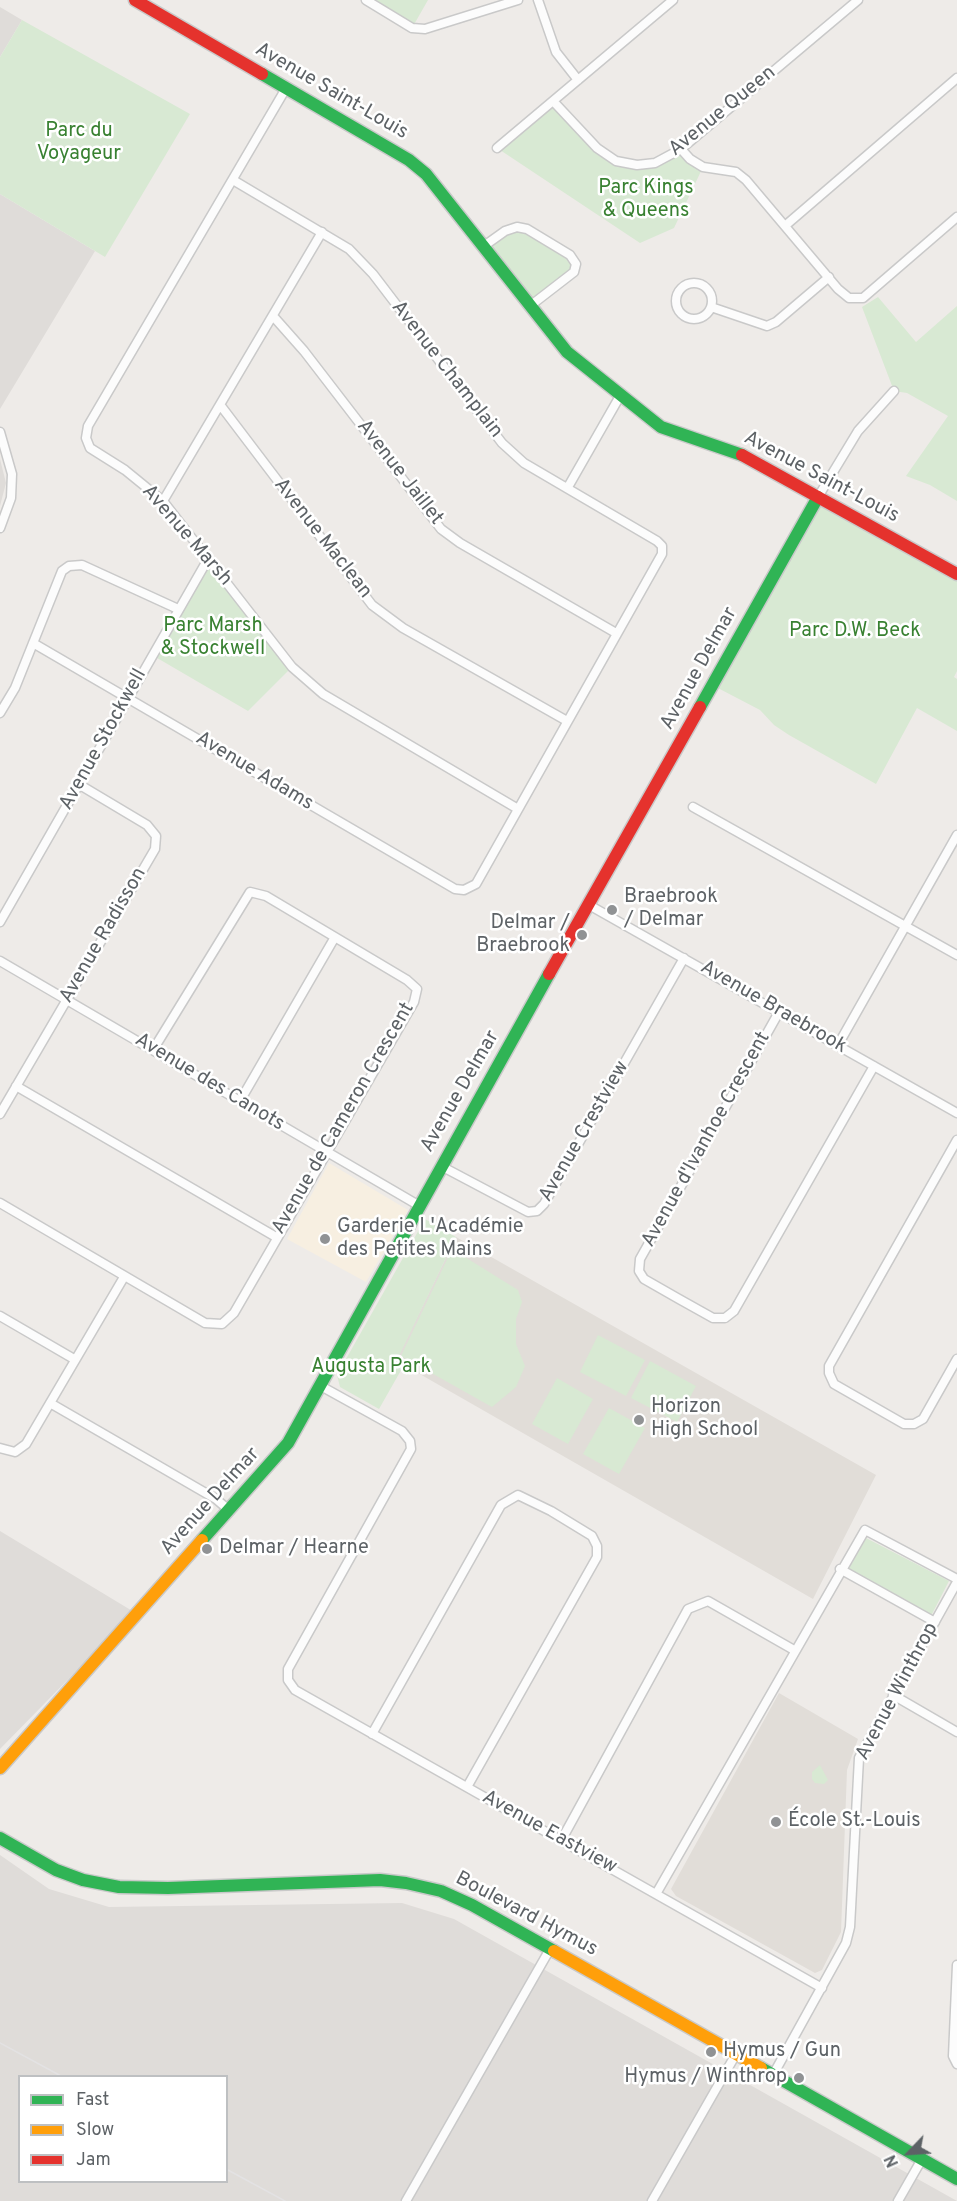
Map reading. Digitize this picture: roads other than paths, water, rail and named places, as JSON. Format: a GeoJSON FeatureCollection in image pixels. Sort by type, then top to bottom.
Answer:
{"type":"FeatureCollection","features":[{"type":"Feature","properties":{"kind":"street","name":"Avenue Saint-Louis"},"geometry":{"type":"LineString","coordinates":[[135,0],[285,90],[409,160],[426,174],[567,352],[662,427],[748,457],[957,574]]}},
{"type":"Feature","properties":{"kind":"street"},"geometry":{"type":"LineString","coordinates":[[366,0],[412,28],[425,28],[518,0]]}},
{"type":"Feature","properties":{"kind":"street"},"geometry":{"type":"LineString","coordinates":[[538,0],[553,46],[578,80]]}},
{"type":"Feature","properties":{"kind":"street"},"geometry":{"type":"LineString","coordinates":[[497,148],[674,0]]}},
{"type":"Feature","properties":{"kind":"street","name":"Avenue Queen"},"geometry":{"type":"LineString","coordinates":[[554,101],[597,148],[616,161],[637,165],[655,163],[681,149],[858,0]]}},
{"type":"Feature","properties":{"kind":"street"},"geometry":{"type":"LineString","coordinates":[[786,225],[957,78]]}},
{"type":"Feature","properties":{"kind":"street","name":"Avenue Marsh"},"geometry":{"type":"LineString","coordinates":[[285,90],[88,426],[86,438],[90,448],[125,470],[163,501],[292,667],[323,694],[518,809]]}},
{"type":"Feature","properties":{"kind":"street"},"geometry":{"type":"LineString","coordinates":[[681,149],[703,167],[736,172],[746,180],[849,298],[863,298],[957,217]]}},
{"type":"Feature","properties":{"kind":"street","name":"Avenue Champlain"},"geometry":{"type":"LineString","coordinates":[[233,180],[349,249],[373,274],[502,443],[524,463],[662,546],[662,554],[616,633]]}},
{"type":"Feature","properties":{"kind":"street"},"geometry":{"type":"LineString","coordinates":[[484,246],[505,231],[517,227],[526,229],[570,255],[576,264],[574,272],[530,306]]}},
{"type":"Feature","properties":{"kind":"street"},"geometry":{"type":"LineString","coordinates":[[163,501],[322,232]]}},
{"type":"Feature","properties":{"kind":"street"},"geometry":{"type":"LineString","coordinates":[[711,307],[767,326],[776,322],[829,277]]}},
{"type":"Feature","properties":{"kind":"street"},"geometry":{"type":"LineString","coordinates":[[690,283],[702,284],[711,292],[711,307],[701,318],[690,318],[677,306],[677,295],[690,283]]}},
{"type":"Feature","properties":{"kind":"street","name":"Avenue Jaillet"},"geometry":{"type":"LineString","coordinates":[[273,316],[304,351],[441,529],[460,543],[616,633]]}},
{"type":"Feature","properties":{"kind":"street","name":"Avenue Delmar"},"geometry":{"type":"LineString","coordinates":[[0,1768],[288,1443],[418,1205],[818,497],[858,431],[894,391]]}},
{"type":"Feature","properties":{"kind":"street"},"geometry":{"type":"LineString","coordinates":[[568,488],[620,396]]}},
{"type":"Feature","properties":{"kind":"street","name":"Avenue Maclean"},"geometry":{"type":"LineString","coordinates":[[221,406],[372,605],[403,627],[567,721]]}},
{"type":"Feature","properties":{"kind":"street"},"geometry":{"type":"LineString","coordinates":[[0,432],[12,474],[11,498],[0,528]]}},
{"type":"Feature","properties":{"kind":"street","name":"Avenue Stockwell"},"geometry":{"type":"LineString","coordinates":[[0,922],[208,559]]}},
{"type":"Feature","properties":{"kind":"street"},"geometry":{"type":"LineString","coordinates":[[0,713],[15,688],[62,571],[69,566],[82,564],[178,609]]}},
{"type":"Feature","properties":{"kind":"street"},"geometry":{"type":"LineString","coordinates":[[518,809],[616,633]]}},
{"type":"Feature","properties":{"kind":"street","name":"Avenue Adams"},"geometry":{"type":"LineString","coordinates":[[33,644],[455,889],[464,890],[476,884],[518,809]]}},
{"type":"Feature","properties":{"kind":"street","name":"Avenue Radisson"},"geometry":{"type":"LineString","coordinates":[[0,1113],[155,849],[156,836],[147,825],[80,785]]}},
{"type":"Feature","properties":{"kind":"street"},"geometry":{"type":"LineString","coordinates":[[693,807],[957,955]]}},
{"type":"Feature","properties":{"kind":"street"},"geometry":{"type":"LineString","coordinates":[[838,1046],[957,835]]}},
{"type":"Feature","properties":{"kind":"street","name":"Avenue de Cameron Crescent"},"geometry":{"type":"LineString","coordinates":[[124,1276],[205,1323],[222,1324],[234,1313],[414,1002],[417,989],[407,980],[266,896],[250,892],[153,1050]]}},
{"type":"Feature","properties":{"kind":"street","name":"Avenue Braebrook"},"geometry":{"type":"LineString","coordinates":[[589,904],[957,1113]]}},
{"type":"Feature","properties":{"kind":"street"},"geometry":{"type":"LineString","coordinates":[[240,1101],[335,937]]}},
{"type":"Feature","properties":{"kind":"street","name":"Avenue Crestview"},"geometry":{"type":"LineString","coordinates":[[441,1166],[528,1212],[537,1211],[544,1204],[684,958]]}},
{"type":"Feature","properties":{"kind":"street","name":"Avenue des Canots"},"geometry":{"type":"LineString","coordinates":[[0,961],[418,1205]]}},
{"type":"Feature","properties":{"kind":"street","name":"Avenue d'Ivanhoe Crescent"},"geometry":{"type":"LineString","coordinates":[[779,1012],[640,1259],[639,1271],[644,1279],[679,1299],[713,1318],[725,1318],[734,1311],[874,1066]]}},
{"type":"Feature","properties":{"kind":"street"},"geometry":{"type":"LineString","coordinates":[[16,1086],[276,1237]]}},
{"type":"Feature","properties":{"kind":"street"},"geometry":{"type":"LineString","coordinates":[[957,1140],[829,1366],[829,1373],[834,1384],[904,1424],[914,1424],[923,1419],[957,1359]]}},
{"type":"Feature","properties":{"kind":"street"},"geometry":{"type":"LineString","coordinates":[[0,1203],[124,1276],[26,1444],[15,1452],[0,1448]]}},
{"type":"Feature","properties":{"kind":"street"},"geometry":{"type":"LineString","coordinates":[[0,1316],[74,1359]]}},
{"type":"Feature","properties":{"kind":"street","name":"Avenue Eastview"},"geometry":{"type":"LineString","coordinates":[[319,1385],[402,1431],[410,1441],[411,1449],[288,1669],[288,1680],[295,1690],[822,1988]]}},
{"type":"Feature","properties":{"kind":"street"},"geometry":{"type":"LineString","coordinates":[[50,1403],[216,1499],[230,1511]]}},
{"type":"Feature","properties":{"kind":"street"},"geometry":{"type":"LineString","coordinates":[[372,1734],[501,1504],[518,1495],[551,1511],[592,1536],[597,1546],[597,1557],[467,1787]]}},
{"type":"Feature","properties":{"kind":"street"},"geometry":{"type":"LineString","coordinates":[[656,1894],[840,1569],[865,1530],[957,1580]]}},
{"type":"Feature","properties":{"kind":"street"},"geometry":{"type":"LineString","coordinates":[[840,1569],[935,1622]]}},
{"type":"Feature","properties":{"kind":"street","name":"Avenue Winthrop"},"geometry":{"type":"LineString","coordinates":[[773,2075],[846,1943],[850,1927],[859,1758],[935,1622],[951,1603],[957,1580]]}},
{"type":"Feature","properties":{"kind":"street"},"geometry":{"type":"LineString","coordinates":[[562,1839],[688,1609],[708,1601],[794,1650]]}},
{"type":"Feature","properties":{"kind":"street"},"geometry":{"type":"LineString","coordinates":[[893,1695],[957,1732]]}},
{"type":"Feature","properties":{"kind":"street","name":"Boulevard Hymus"},"geometry":{"type":"LineString","coordinates":[[0,1838],[56,1870],[93,1883],[119,1887],[380,1880],[414,1884],[457,1898],[957,2179]]}},
{"type":"Feature","properties":{"kind":"street"},"geometry":{"type":"LineString","coordinates":[[406,2201],[550,1949]]}},
{"type":"Feature","properties":{"kind":"street"},"geometry":{"type":"LineString","coordinates":[[957,1965],[953,2056],[957,2064]]}},
{"type":"Feature","properties":{"kind":"street"},"geometry":{"type":"LineString","coordinates":[[652,2201],[736,2054]]}},
{"type":"Feature","properties":{"kind":"street"},"geometry":{"type":"LineString","coordinates":[[898,2201],[922,2159]]}},
{"type":"Feature","properties":{"kind":"tram line"},"geometry":{"type":"LineString","coordinates":[[0,2043],[59,2075]]}},
{"type":"Feature","properties":{"kind":"tram line"},"geometry":{"type":"LineString","coordinates":[[228,2170],[285,2201]]}},
{"type":"Feature","properties":{"kind":"place","name":"Braebrook / Delmar"},"geometry":{"type":"Point","coordinates":[612,910]}},
{"type":"Feature","properties":{"kind":"place","name":"Delmar / Braebrook"},"geometry":{"type":"Point","coordinates":[582,935]}},
{"type":"Feature","properties":{"kind":"place","name":"Garderie L'Académie des Petites Mains"},"geometry":{"type":"Point","coordinates":[325,1239]}},
{"type":"Feature","properties":{"kind":"place","name":"Horizon High School"},"geometry":{"type":"Point","coordinates":[639,1420]}},
{"type":"Feature","properties":{"kind":"place","name":"Delmar / Hearne"},"geometry":{"type":"Point","coordinates":[207,1549]}},
{"type":"Feature","properties":{"kind":"place","name":"École St.-Louis"},"geometry":{"type":"Point","coordinates":[776,1822]}},
{"type":"Feature","properties":{"kind":"place","name":"Hymus / Gun"},"geometry":{"type":"Point","coordinates":[711,2052]}},
{"type":"Feature","properties":{"kind":"place","name":"Hymus / Winthrop"},"geometry":{"type":"Point","coordinates":[799,2078]}},
{"type":"Feature","properties":{"kind":"park label","name":"Parc du Voyageur"},"geometry":{"type":"Point","coordinates":[79,144]}},
{"type":"Feature","properties":{"kind":"park label","name":"Parc Kings & Queens"},"geometry":{"type":"Point","coordinates":[646,200]}},
{"type":"Feature","properties":{"kind":"park label","name":"Parc D.W. Beck"},"geometry":{"type":"Point","coordinates":[855,632]}},
{"type":"Feature","properties":{"kind":"park label","name":"Parc Marsh & Stockwell"},"geometry":{"type":"Point","coordinates":[213,638]}},
{"type":"Feature","properties":{"kind":"park label","name":"Augusta Park"},"geometry":{"type":"Point","coordinates":[371,1368]}}]}
